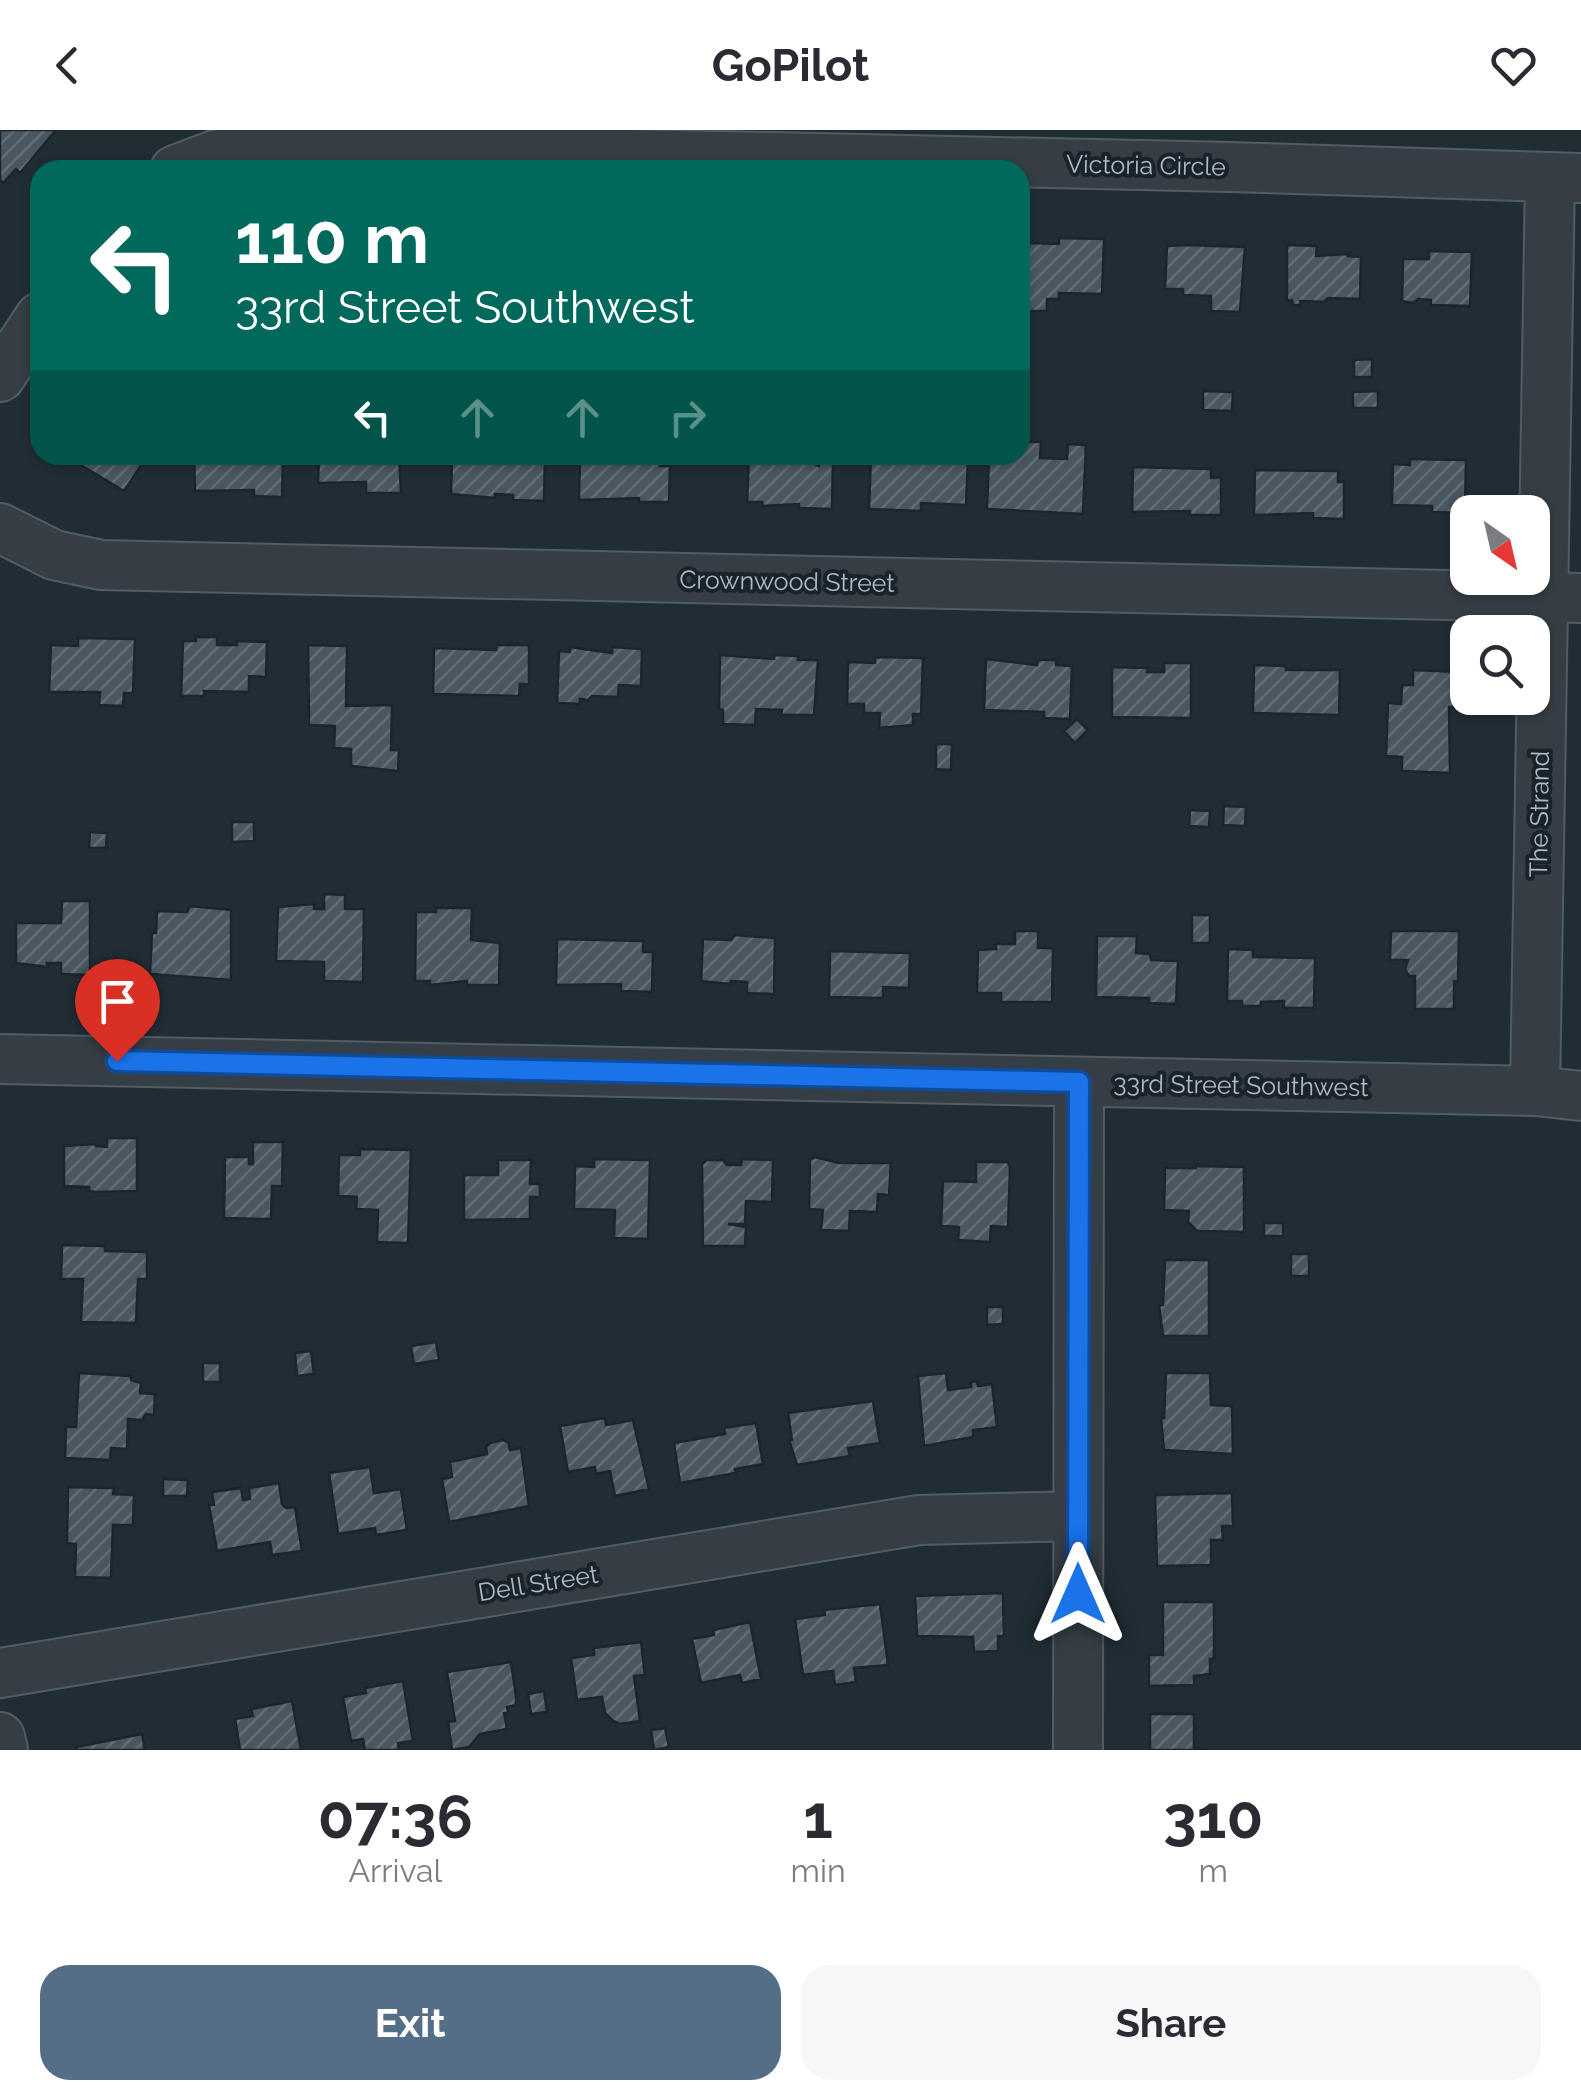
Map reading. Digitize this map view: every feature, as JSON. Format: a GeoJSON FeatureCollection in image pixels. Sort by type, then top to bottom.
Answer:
{"type":"FeatureCollection","features":[{"type":"Feature","properties":{"kind":"street","name":"Victoria Circle"},"geometry":{"type":"LineString","coordinates":[[202,160],[262,146],[832,160]]}},
{"type":"Feature","properties":{"kind":"street","name":"Victoria Circle"},"geometry":{"type":"LineString","coordinates":[[1030,165],[1566,178]]}},
{"type":"Feature","properties":{"kind":"street","name":"The Strand"},"geometry":{"type":"LineString","coordinates":[[1558,1094],[1566,178]]}},
{"type":"Feature","properties":{"kind":"street"},"geometry":{"type":"LineString","coordinates":[[0,376],[30,332]]}},
{"type":"Feature","properties":{"kind":"street","name":"Crownwood Street"},"geometry":{"type":"LineString","coordinates":[[0,528],[54,555],[101,566],[1561,598]]}},
{"type":"Feature","properties":{"kind":"street","name":"33rd Street Southwest"},"geometry":{"type":"LineString","coordinates":[[0,1059],[1558,1094]]}},
{"type":"Feature","properties":{"kind":"street"},"geometry":{"type":"LineString","coordinates":[[1078,1750],[1079,1082]]}},
{"type":"Feature","properties":{"kind":"street","name":"Dell Street"},"geometry":{"type":"LineString","coordinates":[[0,1672],[919,1520],[1078,1516]]}},
{"type":"Feature","properties":{"kind":"street"},"geometry":{"type":"LineString","coordinates":[[0,1737],[3,1750]]}},
{"type":"Feature","properties":{"kind":"building"},"geometry":{"type":"Polygon","coordinates":[[[0,130],[56,130],[20,173],[16,169],[3,183],[0,130]]]}},
{"type":"Feature","properties":{"kind":"building"},"geometry":{"type":"Polygon","coordinates":[[[1059,238],[1104,239],[1102,294],[1059,293],[1059,299],[1047,299],[1047,311],[1030,311],[1030,243],[1059,244],[1059,238]]]}},
{"type":"Feature","properties":{"kind":"building"},"geometry":{"type":"Polygon","coordinates":[[[1287,245],[1317,246],[1316,256],[1361,257],[1360,299],[1328,298],[1324,302],[1300,301],[1301,305],[1287,301],[1287,245]]]}},
{"type":"Feature","properties":{"kind":"building"},"geometry":{"type":"Polygon","coordinates":[[[1167,246],[1245,247],[1240,312],[1211,311],[1211,296],[1183,295],[1183,289],[1165,289],[1167,246]]]}},
{"type":"Feature","properties":{"kind":"building"},"geometry":{"type":"Polygon","coordinates":[[[1429,251],[1472,252],[1470,306],[1431,305],[1431,300],[1418,299],[1413,303],[1402,301],[1403,259],[1429,259],[1429,251]]]}},
{"type":"Feature","properties":{"kind":"building"},"geometry":{"type":"Polygon","coordinates":[[[1372,359],[1372,377],[1354,377],[1354,360],[1372,359]]]}},
{"type":"Feature","properties":{"kind":"building"},"geometry":{"type":"Polygon","coordinates":[[[1203,391],[1233,392],[1232,411],[1203,410],[1203,391]]]}},
{"type":"Feature","properties":{"kind":"building"},"geometry":{"type":"Polygon","coordinates":[[[1378,391],[1378,408],[1353,408],[1353,392],[1378,391]]]}},
{"type":"Feature","properties":{"kind":"building"},"geometry":{"type":"Polygon","coordinates":[[[1030,442],[1041,442],[1040,458],[1067,459],[1068,444],[1086,445],[1083,514],[987,509],[989,465],[1030,465],[1030,442]]]}},
{"type":"Feature","properties":{"kind":"building"},"geometry":{"type":"Polygon","coordinates":[[[1410,459],[1466,460],[1465,495],[1450,495],[1450,513],[1432,512],[1432,506],[1392,505],[1393,464],[1410,465],[1410,459]]]}},
{"type":"Feature","properties":{"kind":"building"},"geometry":{"type":"Polygon","coordinates":[[[81,465],[141,465],[124,491],[81,465]]]}},
{"type":"Feature","properties":{"kind":"building"},"geometry":{"type":"Polygon","coordinates":[[[194,465],[283,465],[282,497],[254,496],[254,490],[195,491],[194,465]]]}},
{"type":"Feature","properties":{"kind":"building"},"geometry":{"type":"Polygon","coordinates":[[[319,465],[400,465],[401,493],[366,493],[366,482],[318,483],[319,465]]]}},
{"type":"Feature","properties":{"kind":"building"},"geometry":{"type":"Polygon","coordinates":[[[452,465],[545,465],[544,501],[513,500],[513,495],[495,494],[495,498],[451,494],[452,465]]]}},
{"type":"Feature","properties":{"kind":"building"},"geometry":{"type":"Polygon","coordinates":[[[580,465],[670,466],[669,502],[639,502],[639,498],[579,500],[580,465]]]}},
{"type":"Feature","properties":{"kind":"building"},"geometry":{"type":"Polygon","coordinates":[[[749,465],[833,465],[832,509],[747,502],[749,465]]]}},
{"type":"Feature","properties":{"kind":"building"},"geometry":{"type":"Polygon","coordinates":[[[871,465],[968,465],[966,505],[921,503],[921,511],[869,509],[871,465]]]}},
{"type":"Feature","properties":{"kind":"building"},"geometry":{"type":"Polygon","coordinates":[[[1133,467],[1211,469],[1211,478],[1221,477],[1221,515],[1132,512],[1133,467]]]}},
{"type":"Feature","properties":{"kind":"building"},"geometry":{"type":"Polygon","coordinates":[[[1255,470],[1338,471],[1338,482],[1344,482],[1344,519],[1313,518],[1313,513],[1254,515],[1255,470]]]}},
{"type":"Feature","properties":{"kind":"building"},"geometry":{"type":"Polygon","coordinates":[[[196,637],[217,637],[217,645],[267,642],[266,677],[249,676],[249,692],[204,691],[204,696],[181,696],[183,641],[196,641],[196,637]]]}},
{"type":"Feature","properties":{"kind":"building"},"geometry":{"type":"Polygon","coordinates":[[[78,638],[135,639],[133,693],[124,693],[123,706],[99,705],[100,692],[49,692],[51,645],[78,646],[78,638]]]}},
{"type":"Feature","properties":{"kind":"building"},"geometry":{"type":"Polygon","coordinates":[[[308,645],[347,646],[346,706],[392,705],[391,750],[399,750],[398,771],[351,766],[351,749],[334,748],[335,726],[309,725],[308,645]]]}},
{"type":"Feature","properties":{"kind":"building"},"geometry":{"type":"Polygon","coordinates":[[[497,645],[529,645],[529,684],[520,684],[519,696],[433,694],[434,648],[496,650],[497,645]]]}},
{"type":"Feature","properties":{"kind":"building"},"geometry":{"type":"Polygon","coordinates":[[[570,647],[612,653],[612,647],[642,649],[641,686],[619,685],[618,697],[592,696],[580,699],[580,704],[557,703],[559,651],[570,652],[570,647]]]}},
{"type":"Feature","properties":{"kind":"building"},"geometry":{"type":"Polygon","coordinates":[[[720,655],[818,660],[814,715],[781,715],[782,710],[756,709],[755,725],[723,724],[723,710],[719,709],[720,655]]]}},
{"type":"Feature","properties":{"kind":"building"},"geometry":{"type":"Polygon","coordinates":[[[875,657],[923,658],[921,714],[913,714],[913,725],[879,728],[880,713],[864,713],[864,704],[847,704],[848,662],[875,663],[875,657]]]}},
{"type":"Feature","properties":{"kind":"building"},"geometry":{"type":"Polygon","coordinates":[[[986,659],[1037,665],[1038,660],[1056,660],[1056,665],[1072,666],[1070,719],[1044,718],[1044,712],[984,710],[986,659]]]}},
{"type":"Feature","properties":{"kind":"building"},"geometry":{"type":"Polygon","coordinates":[[[1164,663],[1191,663],[1191,718],[1112,717],[1112,667],[1164,672],[1164,663]]]}},
{"type":"Feature","properties":{"kind":"building"},"geometry":{"type":"Polygon","coordinates":[[[1254,665],[1286,666],[1286,670],[1340,670],[1339,715],[1253,713],[1254,665]]]}},
{"type":"Feature","properties":{"kind":"building"},"geometry":{"type":"Polygon","coordinates":[[[1413,670],[1450,672],[1450,773],[1402,771],[1402,757],[1386,756],[1388,703],[1401,704],[1402,685],[1413,685],[1413,670]]]}},
{"type":"Feature","properties":{"kind":"building"},"geometry":{"type":"Polygon","coordinates":[[[1077,719],[1088,730],[1075,743],[1064,731],[1077,719]]]}},
{"type":"Feature","properties":{"kind":"building"},"geometry":{"type":"Polygon","coordinates":[[[936,744],[952,744],[951,770],[936,769],[936,744]]]}},
{"type":"Feature","properties":{"kind":"building"},"geometry":{"type":"Polygon","coordinates":[[[1224,806],[1246,807],[1245,826],[1223,825],[1224,806]]]}},
{"type":"Feature","properties":{"kind":"building"},"geometry":{"type":"Polygon","coordinates":[[[1190,810],[1210,811],[1209,827],[1189,826],[1190,810]]]}},
{"type":"Feature","properties":{"kind":"building"},"geometry":{"type":"Polygon","coordinates":[[[232,822],[254,822],[254,841],[232,842],[232,822]]]}},
{"type":"Feature","properties":{"kind":"building"},"geometry":{"type":"Polygon","coordinates":[[[90,832],[107,833],[106,848],[89,848],[90,832]]]}},
{"type":"Feature","properties":{"kind":"building"},"geometry":{"type":"Polygon","coordinates":[[[324,894],[345,895],[345,909],[364,909],[363,982],[324,981],[324,962],[276,961],[278,907],[314,904],[314,909],[324,909],[324,894]]]}},
{"type":"Feature","properties":{"kind":"building"},"geometry":{"type":"Polygon","coordinates":[[[62,901],[90,901],[90,975],[61,974],[61,963],[47,963],[48,967],[16,963],[16,923],[61,923],[62,901]]]}},
{"type":"Feature","properties":{"kind":"building"},"geometry":{"type":"Polygon","coordinates":[[[190,906],[231,910],[231,980],[150,974],[157,911],[187,912],[190,906]]]}},
{"type":"Feature","properties":{"kind":"building"},"geometry":{"type":"Polygon","coordinates":[[[436,908],[472,908],[471,940],[500,943],[499,985],[467,985],[467,981],[430,985],[430,981],[415,981],[416,912],[436,912],[436,908]]]}},
{"type":"Feature","properties":{"kind":"building"},"geometry":{"type":"Polygon","coordinates":[[[1192,915],[1210,915],[1210,943],[1192,943],[1192,915]]]}},
{"type":"Feature","properties":{"kind":"building"},"geometry":{"type":"Polygon","coordinates":[[[1015,931],[1038,931],[1038,948],[1053,948],[1052,1002],[1001,1002],[1001,993],[977,993],[978,950],[996,949],[996,944],[1015,944],[1015,931]]]}},
{"type":"Feature","properties":{"kind":"building"},"geometry":{"type":"Polygon","coordinates":[[[1391,931],[1459,931],[1454,1009],[1415,1009],[1415,976],[1409,976],[1405,969],[1408,960],[1390,960],[1391,931]]]}},
{"type":"Feature","properties":{"kind":"building"},"geometry":{"type":"Polygon","coordinates":[[[735,935],[775,938],[774,994],[747,993],[747,982],[701,981],[703,939],[731,940],[735,935]]]}},
{"type":"Feature","properties":{"kind":"building"},"geometry":{"type":"Polygon","coordinates":[[[1097,936],[1137,936],[1136,953],[1150,954],[1151,960],[1178,961],[1176,1004],[1149,1003],[1149,998],[1096,997],[1097,936]]]}},
{"type":"Feature","properties":{"kind":"building"},"geometry":{"type":"Polygon","coordinates":[[[557,939],[643,941],[643,952],[653,952],[652,992],[621,991],[621,984],[556,985],[557,939]]]}},
{"type":"Feature","properties":{"kind":"building"},"geometry":{"type":"Polygon","coordinates":[[[1228,949],[1253,950],[1253,957],[1315,958],[1314,1008],[1284,1008],[1284,1001],[1242,1006],[1242,1001],[1227,1001],[1228,949]]]}},
{"type":"Feature","properties":{"kind":"building"},"geometry":{"type":"Polygon","coordinates":[[[830,951],[910,953],[909,988],[883,987],[883,998],[829,997],[830,951]]]}},
{"type":"Feature","properties":{"kind":"building"},"geometry":{"type":"Polygon","coordinates":[[[107,1138],[137,1138],[137,1191],[96,1192],[89,1191],[89,1187],[64,1186],[64,1146],[107,1147],[107,1138]]]}},
{"type":"Feature","properties":{"kind":"building"},"geometry":{"type":"Polygon","coordinates":[[[253,1142],[283,1142],[282,1186],[272,1186],[271,1219],[224,1218],[225,1157],[249,1157],[249,1164],[253,1164],[253,1142]]]}},
{"type":"Feature","properties":{"kind":"building"},"geometry":{"type":"Polygon","coordinates":[[[360,1149],[411,1150],[408,1243],[377,1242],[378,1210],[356,1209],[357,1197],[338,1196],[339,1155],[360,1155],[360,1149]]]}},
{"type":"Feature","properties":{"kind":"building"},"geometry":{"type":"Polygon","coordinates":[[[815,1157],[839,1163],[891,1163],[889,1195],[878,1194],[877,1212],[850,1211],[849,1231],[821,1230],[823,1210],[809,1209],[810,1160],[815,1157]]]}},
{"type":"Feature","properties":{"kind":"building"},"geometry":{"type":"Polygon","coordinates":[[[594,1159],[650,1160],[648,1239],[614,1238],[615,1210],[574,1209],[575,1166],[594,1167],[594,1159]]]}},
{"type":"Feature","properties":{"kind":"building"},"geometry":{"type":"Polygon","coordinates":[[[742,1159],[773,1160],[772,1202],[746,1201],[745,1224],[728,1224],[746,1227],[745,1246],[703,1246],[702,1164],[723,1160],[727,1165],[741,1165],[742,1159]]]}},
{"type":"Feature","properties":{"kind":"building"},"geometry":{"type":"Polygon","coordinates":[[[498,1160],[531,1160],[530,1184],[540,1184],[540,1197],[530,1197],[530,1219],[464,1220],[464,1175],[498,1175],[498,1160]]]}},
{"type":"Feature","properties":{"kind":"building"},"geometry":{"type":"Polygon","coordinates":[[[976,1162],[1008,1162],[1010,1168],[1008,1227],[991,1226],[990,1242],[958,1240],[959,1227],[941,1226],[943,1181],[976,1182],[976,1162]]]}},
{"type":"Feature","properties":{"kind":"building"},"geometry":{"type":"Polygon","coordinates":[[[1244,1167],[1244,1232],[1197,1231],[1188,1222],[1189,1211],[1164,1210],[1165,1168],[1244,1167]]]}},
{"type":"Feature","properties":{"kind":"building"},"geometry":{"type":"Polygon","coordinates":[[[1264,1223],[1283,1223],[1283,1236],[1264,1236],[1264,1223]]]}},
{"type":"Feature","properties":{"kind":"building"},"geometry":{"type":"Polygon","coordinates":[[[62,1245],[147,1252],[147,1279],[138,1279],[136,1323],[81,1322],[83,1279],[61,1279],[62,1245]]]}},
{"type":"Feature","properties":{"kind":"building"},"geometry":{"type":"Polygon","coordinates":[[[1291,1254],[1309,1254],[1309,1276],[1291,1276],[1291,1254]]]}},
{"type":"Feature","properties":{"kind":"building"},"geometry":{"type":"Polygon","coordinates":[[[1165,1260],[1209,1260],[1209,1336],[1163,1336],[1159,1305],[1163,1305],[1165,1260]]]}},
{"type":"Feature","properties":{"kind":"building"},"geometry":{"type":"Polygon","coordinates":[[[987,1307],[1003,1307],[1003,1324],[987,1325],[987,1307]]]}},
{"type":"Feature","properties":{"kind":"building"},"geometry":{"type":"Polygon","coordinates":[[[436,1342],[439,1360],[414,1364],[411,1346],[436,1342]]]}},
{"type":"Feature","properties":{"kind":"building"},"geometry":{"type":"Polygon","coordinates":[[[311,1351],[314,1374],[297,1376],[295,1353],[311,1351]]]}},
{"type":"Feature","properties":{"kind":"building"},"geometry":{"type":"Polygon","coordinates":[[[203,1363],[220,1363],[220,1382],[203,1382],[203,1363]]]}},
{"type":"Feature","properties":{"kind":"building"},"geometry":{"type":"Polygon","coordinates":[[[79,1373],[131,1376],[131,1380],[141,1383],[140,1393],[155,1394],[154,1415],[146,1414],[142,1420],[128,1419],[127,1449],[111,1448],[110,1460],[65,1458],[66,1427],[76,1427],[79,1373]]]}},
{"type":"Feature","properties":{"kind":"building"},"geometry":{"type":"Polygon","coordinates":[[[946,1373],[948,1390],[971,1387],[971,1382],[977,1381],[978,1386],[992,1384],[997,1427],[973,1430],[973,1437],[924,1446],[918,1376],[946,1373]]]}},
{"type":"Feature","properties":{"kind":"building"},"geometry":{"type":"Polygon","coordinates":[[[1166,1373],[1210,1373],[1211,1405],[1232,1406],[1233,1454],[1164,1450],[1161,1418],[1166,1373]]]}},
{"type":"Feature","properties":{"kind":"building"},"geometry":{"type":"Polygon","coordinates":[[[873,1401],[880,1443],[848,1448],[850,1456],[797,1465],[789,1440],[788,1413],[873,1401]]]}},
{"type":"Feature","properties":{"kind":"building"},"geometry":{"type":"Polygon","coordinates":[[[605,1418],[606,1425],[633,1420],[649,1489],[615,1496],[610,1471],[596,1474],[595,1467],[568,1472],[560,1426],[605,1418]]]}},
{"type":"Feature","properties":{"kind":"building"},"geometry":{"type":"Polygon","coordinates":[[[756,1423],[763,1464],[680,1483],[674,1443],[725,1434],[724,1428],[756,1423]]]}},
{"type":"Feature","properties":{"kind":"building"},"geometry":{"type":"Polygon","coordinates":[[[503,1440],[510,1450],[521,1448],[529,1506],[449,1522],[442,1479],[452,1477],[450,1462],[487,1454],[490,1443],[503,1440]]]}},
{"type":"Feature","properties":{"kind":"building"},"geometry":{"type":"Polygon","coordinates":[[[370,1467],[374,1493],[401,1489],[407,1530],[376,1535],[375,1528],[338,1534],[329,1473],[370,1467]]]}},
{"type":"Feature","properties":{"kind":"building"},"geometry":{"type":"Polygon","coordinates":[[[163,1479],[188,1480],[187,1496],[163,1496],[163,1479]]]}},
{"type":"Feature","properties":{"kind":"building"},"geometry":{"type":"Polygon","coordinates":[[[279,1483],[282,1504],[295,1507],[302,1551],[272,1555],[270,1542],[217,1551],[209,1505],[214,1505],[212,1492],[241,1488],[243,1500],[250,1499],[249,1488],[279,1483]]]}},
{"type":"Feature","properties":{"kind":"building"},"geometry":{"type":"Polygon","coordinates":[[[68,1487],[114,1488],[113,1494],[134,1495],[133,1525],[113,1525],[111,1578],[75,1577],[76,1544],[67,1543],[68,1487]]]}},
{"type":"Feature","properties":{"kind":"building"},"geometry":{"type":"Polygon","coordinates":[[[1232,1493],[1233,1526],[1222,1526],[1223,1540],[1211,1540],[1211,1565],[1157,1566],[1155,1495],[1232,1493]]]}},
{"type":"Feature","properties":{"kind":"building"},"geometry":{"type":"Polygon","coordinates":[[[1003,1593],[1004,1636],[998,1636],[998,1651],[974,1652],[973,1637],[917,1636],[915,1596],[1003,1593]]]}},
{"type":"Feature","properties":{"kind":"building"},"geometry":{"type":"Polygon","coordinates":[[[1163,1602],[1214,1602],[1214,1659],[1210,1659],[1210,1674],[1194,1676],[1194,1685],[1149,1686],[1149,1655],[1163,1655],[1163,1602]]]}},
{"type":"Feature","properties":{"kind":"building"},"geometry":{"type":"Polygon","coordinates":[[[880,1604],[888,1665],[854,1668],[856,1682],[835,1685],[833,1671],[803,1675],[795,1619],[825,1615],[824,1610],[880,1604]]]}},
{"type":"Feature","properties":{"kind":"building"},"geometry":{"type":"Polygon","coordinates":[[[750,1622],[761,1679],[742,1683],[740,1675],[701,1683],[692,1639],[750,1622]]]}},
{"type":"Feature","properties":{"kind":"building"},"geometry":{"type":"Polygon","coordinates":[[[641,1642],[645,1675],[634,1676],[640,1721],[620,1724],[612,1720],[605,1713],[602,1697],[577,1700],[571,1658],[594,1655],[594,1648],[641,1642]]]}},
{"type":"Feature","properties":{"kind":"building"},"geometry":{"type":"Polygon","coordinates":[[[511,1662],[516,1705],[507,1707],[508,1712],[504,1713],[507,1729],[480,1734],[469,1747],[452,1750],[448,1722],[455,1721],[447,1672],[511,1662]]]}},
{"type":"Feature","properties":{"kind":"building"},"geometry":{"type":"Polygon","coordinates":[[[403,1681],[413,1741],[398,1743],[399,1750],[365,1750],[363,1739],[351,1741],[343,1697],[366,1693],[365,1688],[403,1681]]]}},
{"type":"Feature","properties":{"kind":"building"},"geometry":{"type":"Polygon","coordinates":[[[544,1691],[547,1712],[531,1714],[528,1694],[544,1691]]]}},
{"type":"Feature","properties":{"kind":"building"},"geometry":{"type":"Polygon","coordinates":[[[292,1701],[301,1750],[240,1750],[235,1719],[253,1716],[251,1709],[292,1701]]]}},
{"type":"Feature","properties":{"kind":"building"},"geometry":{"type":"Polygon","coordinates":[[[1150,1714],[1194,1714],[1194,1748],[1210,1750],[1150,1750],[1150,1714]]]}},
{"type":"Feature","properties":{"kind":"building"},"geometry":{"type":"Polygon","coordinates":[[[665,1728],[669,1747],[654,1750],[651,1730],[665,1728]]]}},
{"type":"Feature","properties":{"kind":"building"},"geometry":{"type":"Polygon","coordinates":[[[142,1734],[145,1750],[76,1747],[142,1734]]]}},
{"type":"Feature","properties":{"kind":"route"},"geometry":{"type":"LineString","coordinates":[[117,1061],[1079,1082],[1078,1594]]}}]}
